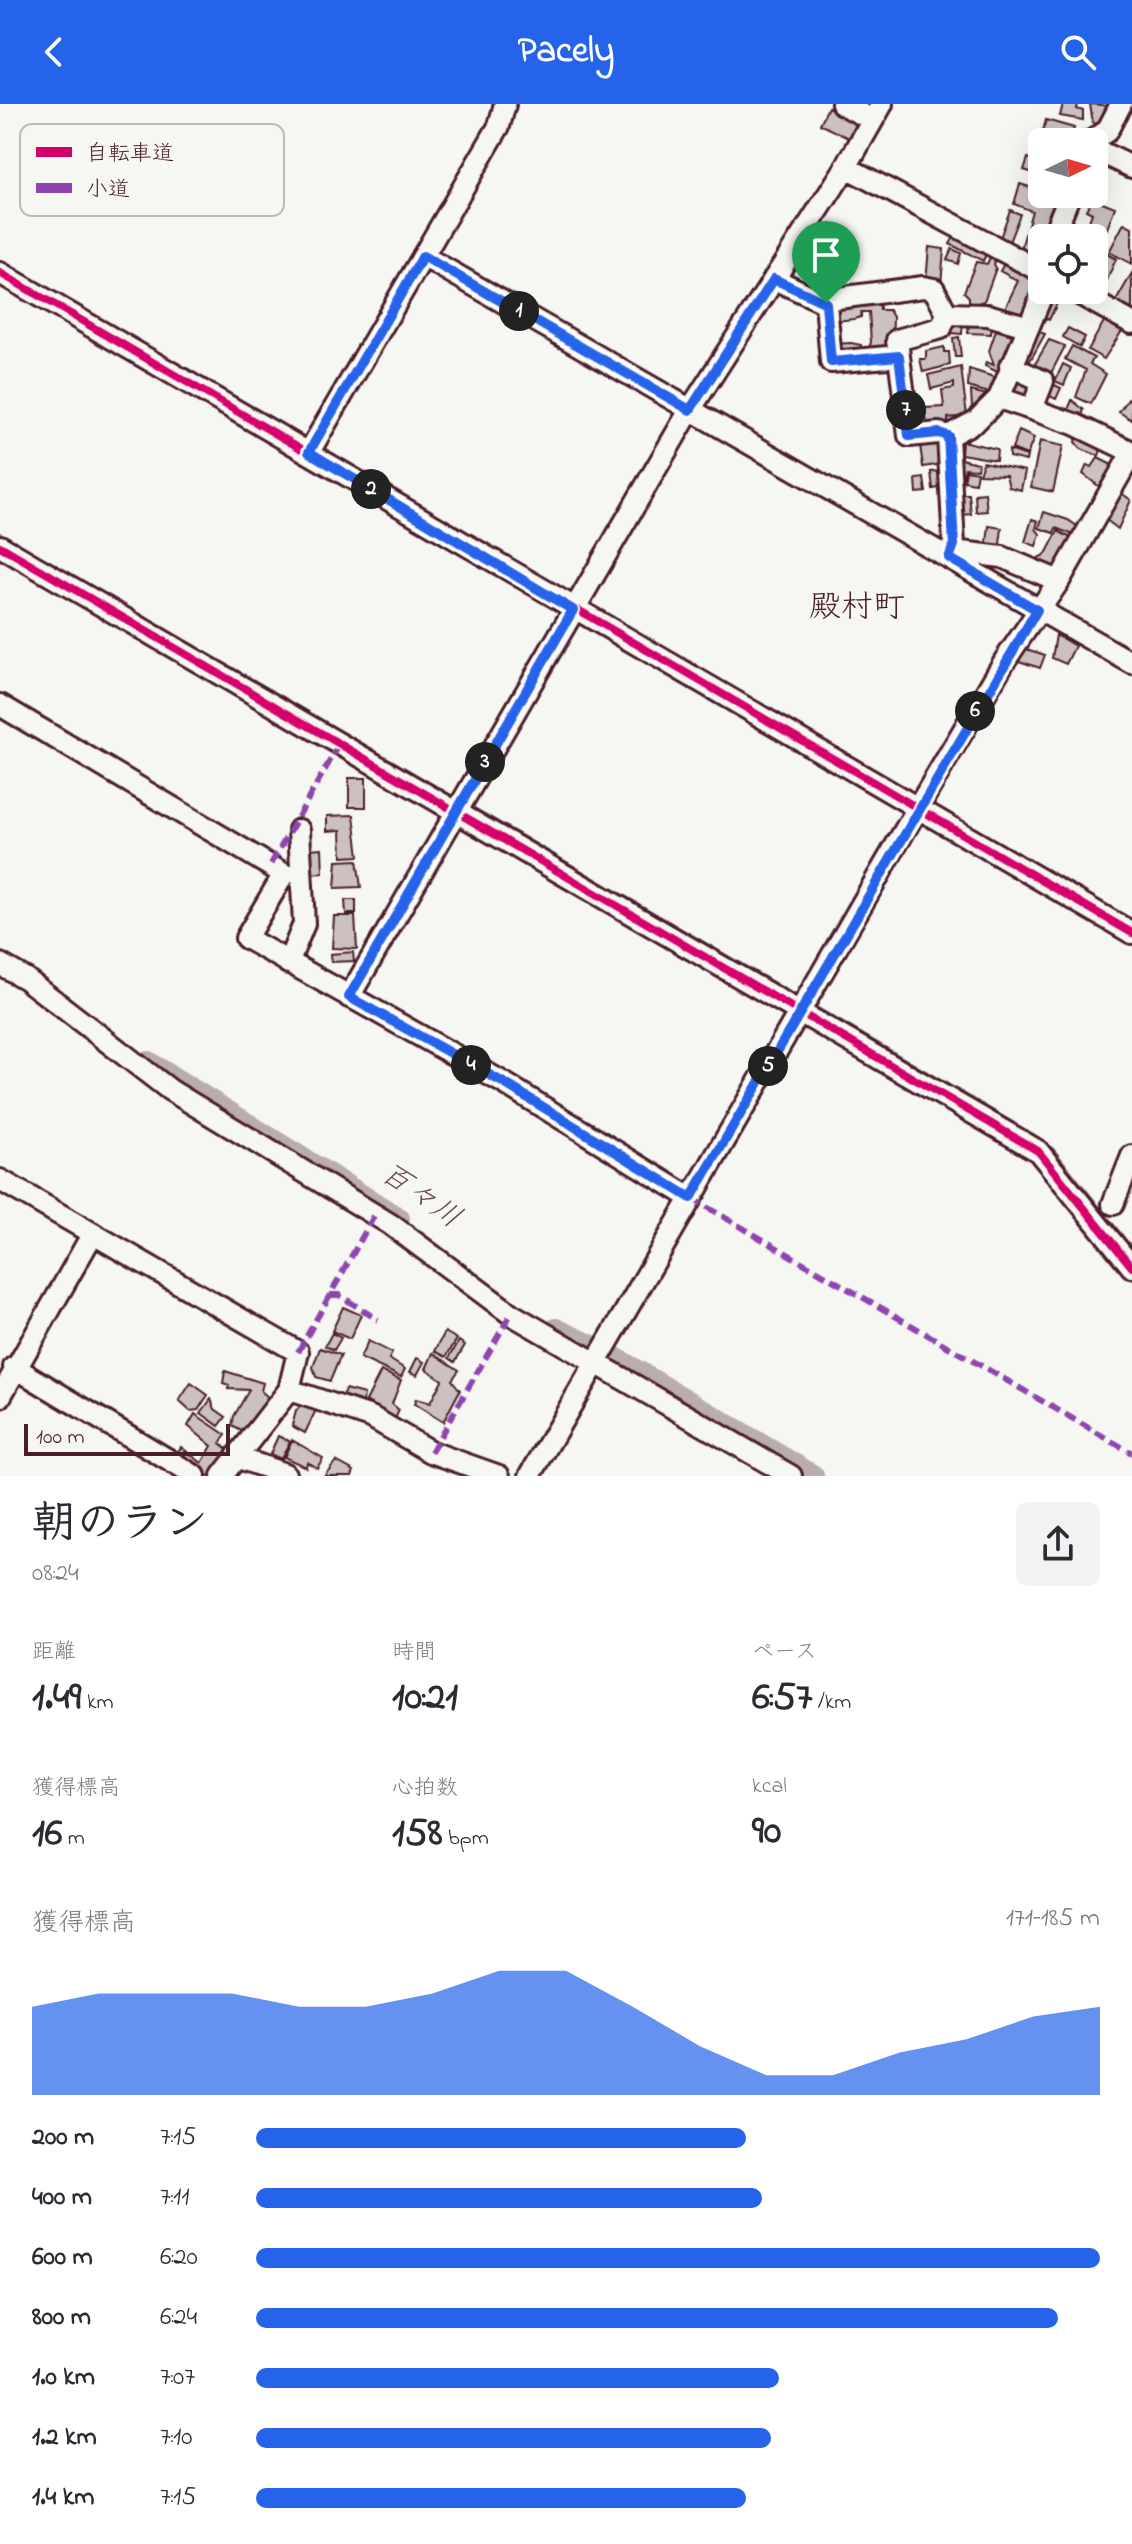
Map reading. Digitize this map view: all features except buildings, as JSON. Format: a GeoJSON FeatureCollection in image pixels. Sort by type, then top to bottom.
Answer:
{"type":"FeatureCollection","features":[{"type":"Feature","properties":{"kind":"street"},"geometry":{"type":"LineString","coordinates":[[312,447],[499,126],[505,104]]}},
{"type":"Feature","properties":{"kind":"street"},"geometry":{"type":"LineString","coordinates":[[349,997],[690,410],[878,112],[842,104]]}},
{"type":"Feature","properties":{"kind":"street"},"geometry":{"type":"LineString","coordinates":[[1108,129],[1121,104]]}},
{"type":"Feature","properties":{"kind":"street"},"geometry":{"type":"LineString","coordinates":[[1108,156],[1132,167]]}},
{"type":"Feature","properties":{"kind":"street"},"geometry":{"type":"LineString","coordinates":[[846,167],[1028,266]]}},
{"type":"Feature","properties":{"kind":"street"},"geometry":{"type":"LineString","coordinates":[[423,256],[690,410],[951,555],[1037,610],[1132,663]]}},
{"type":"Feature","properties":{"kind":"street"},"geometry":{"type":"LineString","coordinates":[[0,273],[312,447],[921,803],[1132,933]]}},
{"type":"Feature","properties":{"kind":"street"},"geometry":{"type":"LineString","coordinates":[[774,279],[826,303]]}},
{"type":"Feature","properties":{"kind":"street"},"geometry":{"type":"LineString","coordinates":[[826,303],[830,299],[923,287],[934,289],[947,314]]}},
{"type":"Feature","properties":{"kind":"street"},"geometry":{"type":"LineString","coordinates":[[826,303],[831,362],[899,356]]}},
{"type":"Feature","properties":{"kind":"street"},"geometry":{"type":"LineString","coordinates":[[947,314],[941,328],[897,340],[909,436],[939,433],[948,436],[976,421],[999,398],[1033,304]]}},
{"type":"Feature","properties":{"kind":"street"},"geometry":{"type":"LineString","coordinates":[[1097,304],[1132,323]]}},
{"type":"Feature","properties":{"kind":"street"},"geometry":{"type":"LineString","coordinates":[[947,314],[988,315],[1026,326]]}},
{"type":"Feature","properties":{"kind":"street"},"geometry":{"type":"LineString","coordinates":[[1010,366],[1043,381],[1032,409]]}},
{"type":"Feature","properties":{"kind":"street"},"geometry":{"type":"LineString","coordinates":[[530,1476],[921,803],[1037,610],[1059,581],[1132,453],[1032,409],[999,398]]}},
{"type":"Feature","properties":{"kind":"street"},"geometry":{"type":"LineString","coordinates":[[948,436],[951,555]]}},
{"type":"Feature","properties":{"kind":"street"},"geometry":{"type":"LineString","coordinates":[[0,546],[460,805],[803,1005],[1038,1151],[1132,1267]]}},
{"type":"Feature","properties":{"kind":"street"},"geometry":{"type":"LineString","coordinates":[[951,555],[1002,557],[1059,581]]}},
{"type":"Feature","properties":{"kind":"street"},"geometry":{"type":"LineString","coordinates":[[0,705],[293,876]]}},
{"type":"Feature","properties":{"kind":"street"},"geometry":{"type":"LineString","coordinates":[[288,963],[304,924],[293,876],[299,830]]}},
{"type":"Feature","properties":{"kind":"street"},"geometry":{"type":"LineString","coordinates":[[293,876],[246,938],[504,1083],[691,1198]]}},
{"type":"Feature","properties":{"kind":"street"},"geometry":{"type":"LineString","coordinates":[[0,964],[26,979],[170,1090],[390,1224],[511,1314],[599,1355],[791,1476]]}},
{"type":"Feature","properties":{"kind":"street"},"geometry":{"type":"LineString","coordinates":[[1113,1204],[1132,1156]]}},
{"type":"Feature","properties":{"kind":"street"},"geometry":{"type":"LineString","coordinates":[[0,1180],[298,1352],[289,1390],[222,1476]]}},
{"type":"Feature","properties":{"kind":"street"},"geometry":{"type":"LineString","coordinates":[[0,1397],[14,1367],[92,1235]]}},
{"type":"Feature","properties":{"kind":"street"},"geometry":{"type":"LineString","coordinates":[[14,1367],[195,1476]]}},
{"type":"Feature","properties":{"kind":"street"},"geometry":{"type":"LineString","coordinates":[[289,1390],[371,1417],[431,1452],[499,1476]]}},
{"type":"Feature","properties":{"kind":"street"},"geometry":{"type":"LineString","coordinates":[[236,1457],[285,1474]]}},
{"type":"Feature","properties":{"kind":"waterway"},"geometry":{"type":"LineString","coordinates":[[0,534],[458,800]]}},
{"type":"Feature","properties":{"kind":"waterway"},"geometry":{"type":"LineString","coordinates":[[608,616],[632,630]]}},
{"type":"Feature","properties":{"kind":"waterway"},"geometry":{"type":"LineString","coordinates":[[469,806],[800,999]]}},
{"type":"Feature","properties":{"kind":"waterway"},"geometry":{"type":"LineString","coordinates":[[999,844],[1036,866]]}},
{"type":"Feature","properties":{"kind":"waterway"},"geometry":{"type":"LineString","coordinates":[[811,1005],[1038,1138],[1053,1150],[1132,1249]]}},
{"type":"Feature","properties":{"kind":"waterway","name":"百々川"},"geometry":{"type":"LineString","coordinates":[[148,1063],[398,1219]]}},
{"type":"Feature","properties":{"kind":"waterway","name":"百々川"},"geometry":{"type":"LineString","coordinates":[[556,1330],[607,1354],[812,1476]]}},
{"type":"Feature","properties":{"kind":"marked path"},"geometry":{"type":"LineString","coordinates":[[271,864],[339,745]]}},
{"type":"Feature","properties":{"kind":"marked path"},"geometry":{"type":"LineString","coordinates":[[691,1198],[1132,1453]]}},
{"type":"Feature","properties":{"kind":"marked path"},"geometry":{"type":"LineString","coordinates":[[298,1352],[374,1216]]}},
{"type":"Feature","properties":{"kind":"marked path"},"geometry":{"type":"LineString","coordinates":[[330,1295],[339,1295],[378,1320]]}},
{"type":"Feature","properties":{"kind":"marked path"},"geometry":{"type":"LineString","coordinates":[[431,1452],[511,1314]]}},
{"type":"Feature","properties":{"kind":"cycle path"},"geometry":{"type":"LineString","coordinates":[[0,273],[1132,933]]}},
{"type":"Feature","properties":{"kind":"cycle path"},"geometry":{"type":"LineString","coordinates":[[0,546],[1038,1151],[1132,1267]]}},
{"type":"Feature","properties":{"kind":"district","name":"殿村町"},"geometry":{"type":"Point","coordinates":[857,608]}},
{"type":"Feature","properties":{"kind":"route"},"geometry":{"type":"LineString","coordinates":[[423,256],[690,410],[774,279],[826,303],[831,362],[899,356],[909,436],[939,433],[948,436],[954,545],[949,558],[1037,610],[920,804],[691,1198],[504,1083],[349,997],[573,610],[309,452],[423,256]]}}]}
